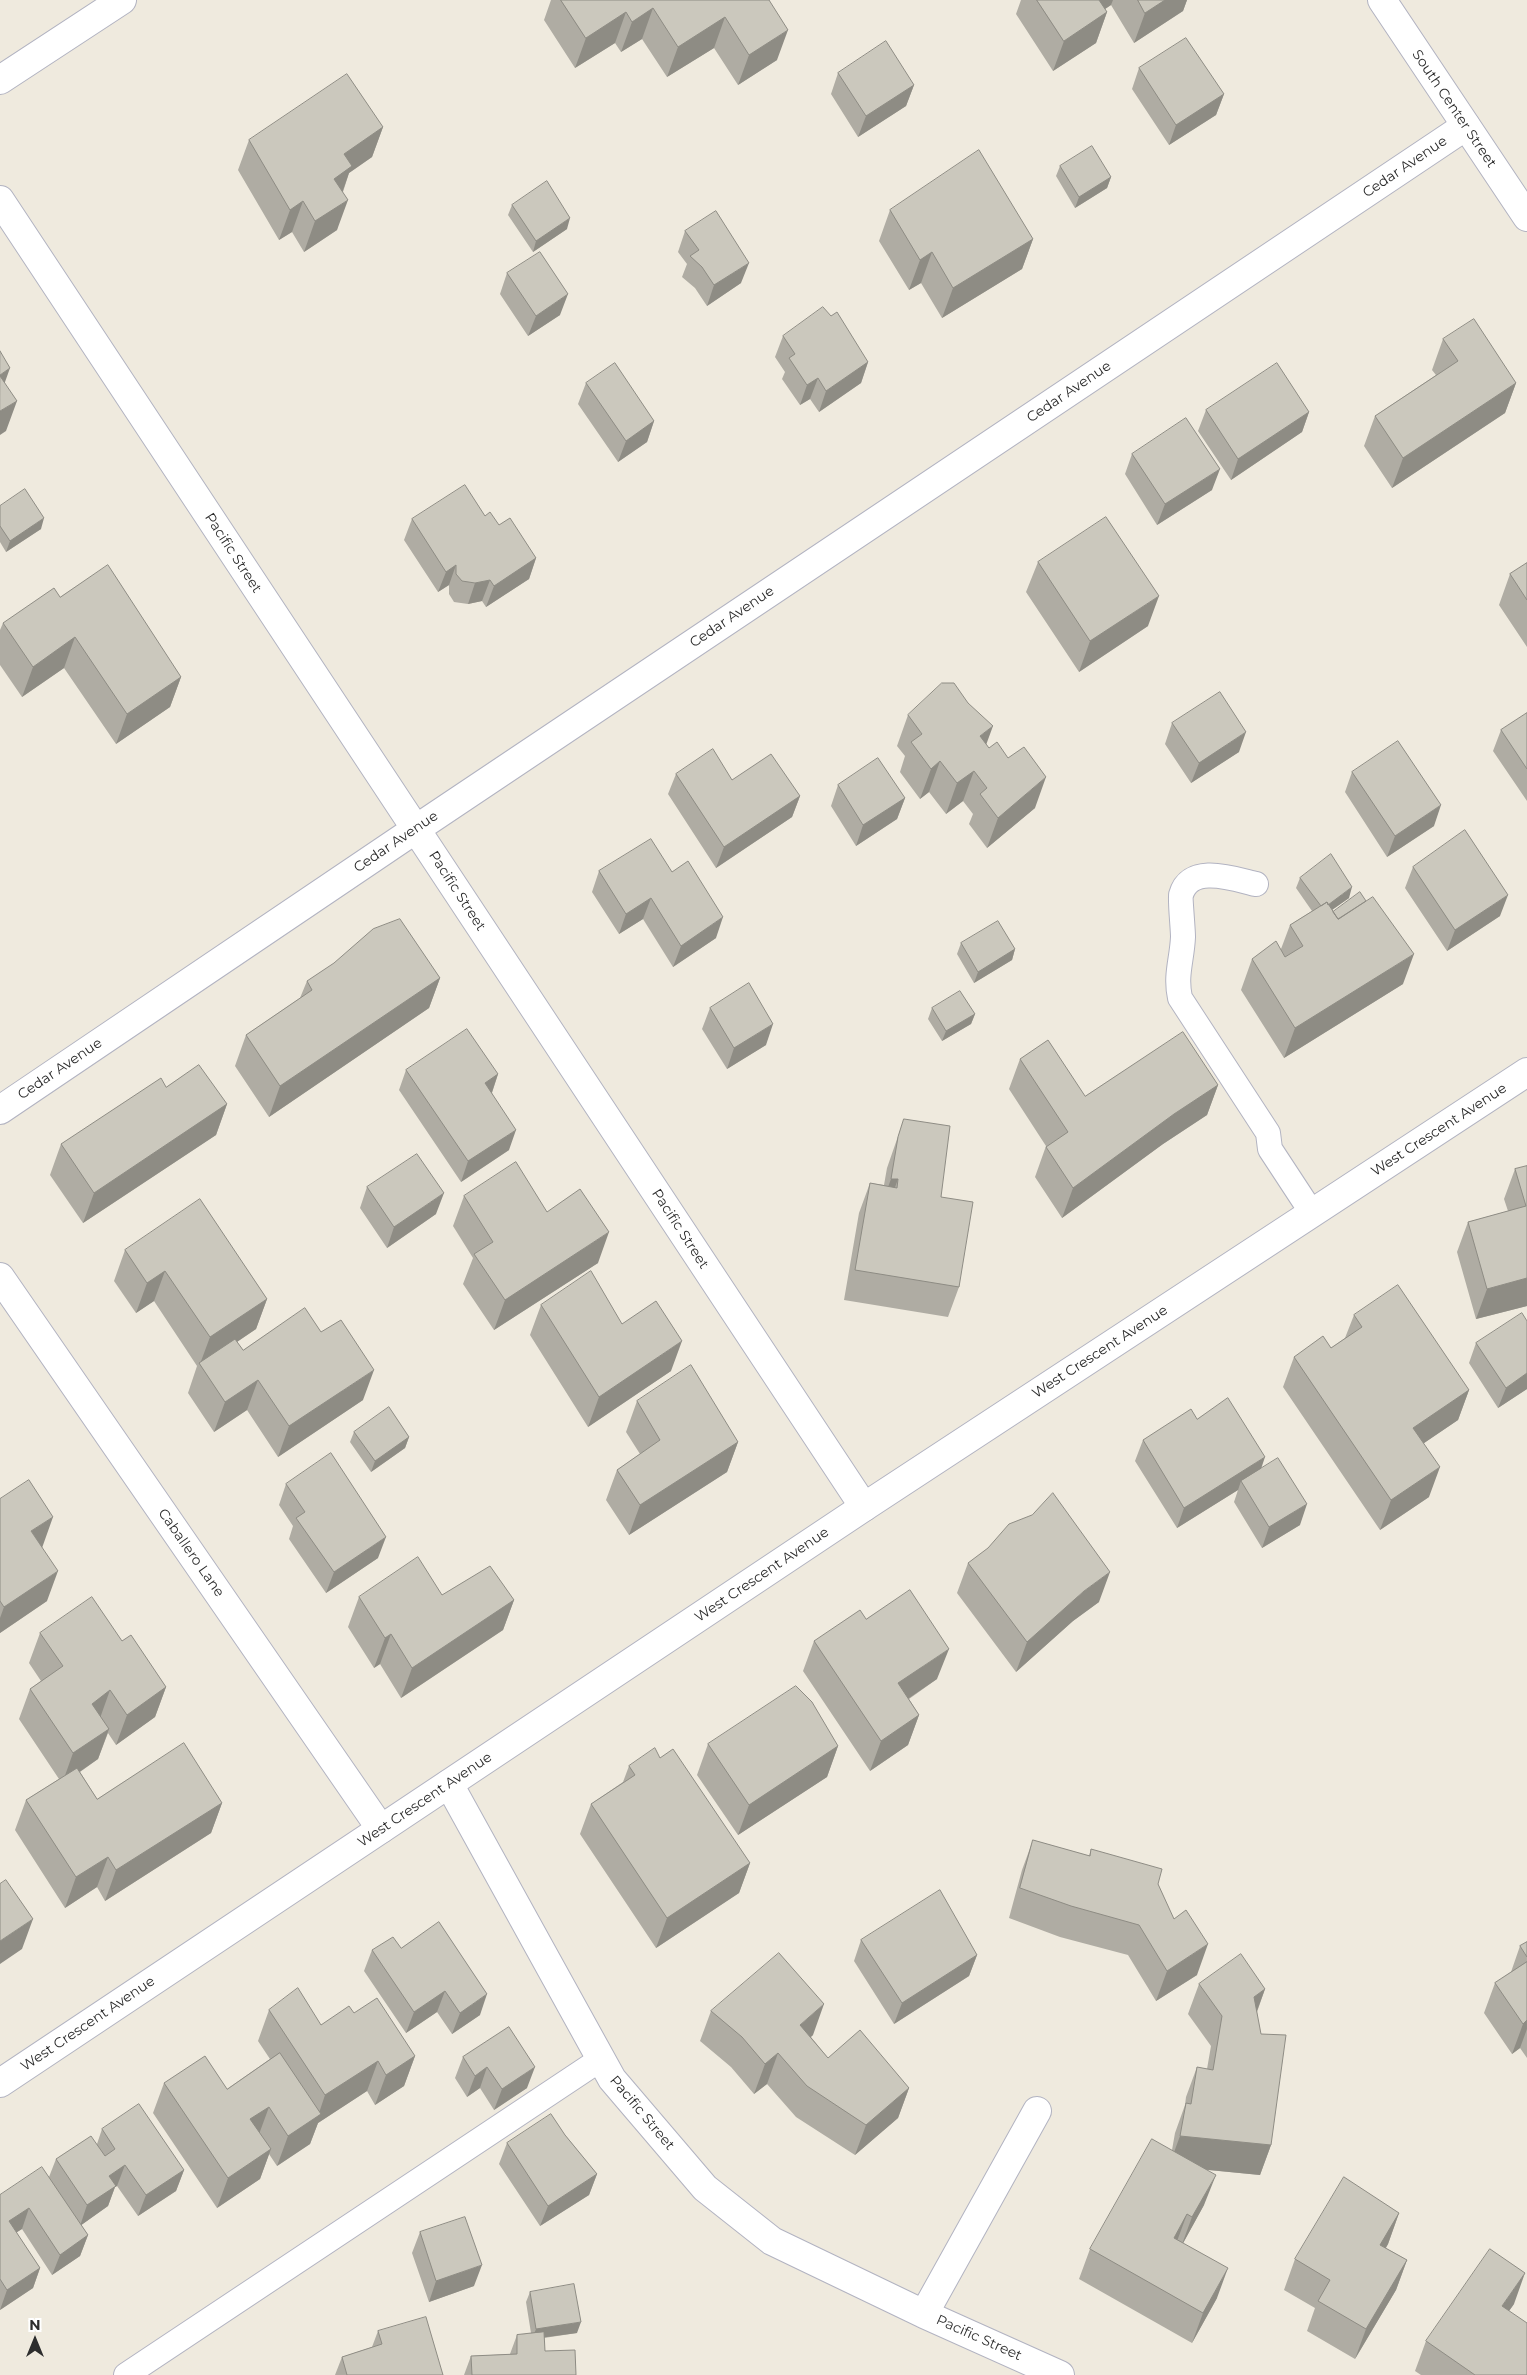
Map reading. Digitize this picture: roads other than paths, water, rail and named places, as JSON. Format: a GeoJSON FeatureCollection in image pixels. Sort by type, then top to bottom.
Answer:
{"type":"FeatureCollection","features":[{"type":"Feature","properties":{"kind":"street"},"geometry":{"type":"LineString","coordinates":[[0,80],[122,0]]}},
{"type":"Feature","properties":{"kind":"street","name":"South Center Street"},"geometry":{"type":"LineString","coordinates":[[1382,0],[1527,217]]}},
{"type":"Feature","properties":{"kind":"street","name":"Cedar Avenue"},"geometry":{"type":"LineString","coordinates":[[0,1110],[1466,126]]}},
{"type":"Feature","properties":{"kind":"street","name":"Pacific Street"},"geometry":{"type":"LineString","coordinates":[[0,200],[864,1507]]}},
{"type":"Feature","properties":{"kind":"street","name":"West Crescent Avenue"},"geometry":{"type":"LineString","coordinates":[[0,2083],[864,1507],[1527,1072]]}},
{"type":"Feature","properties":{"kind":"street","name":"Caballero Lane"},"geometry":{"type":"LineString","coordinates":[[0,1277],[381,1829]]}},
{"type":"Feature","properties":{"kind":"street","name":"Pacific Street"},"geometry":{"type":"LineString","coordinates":[[449,1784],[612,2079],[705,2188],[772,2241],[924,2314],[1060,2375]]}},
{"type":"Feature","properties":{"kind":"street","name":"Pacific Street"},"geometry":{"type":"LineString","coordinates":[[924,2314],[1037,2111]]}},
{"type":"Feature","properties":{"kind":"lane"},"geometry":{"type":"LineString","coordinates":[[1256,884],[1207,874],[1188,882],[1180,896],[1183,939],[1176,982],[1180,998],[1268,1133],[1270,1149],[1312,1213]]}},
{"type":"Feature","properties":{"kind":"lane"},"geometry":{"type":"LineString","coordinates":[[126,2375],[601,2059]]}}]}
